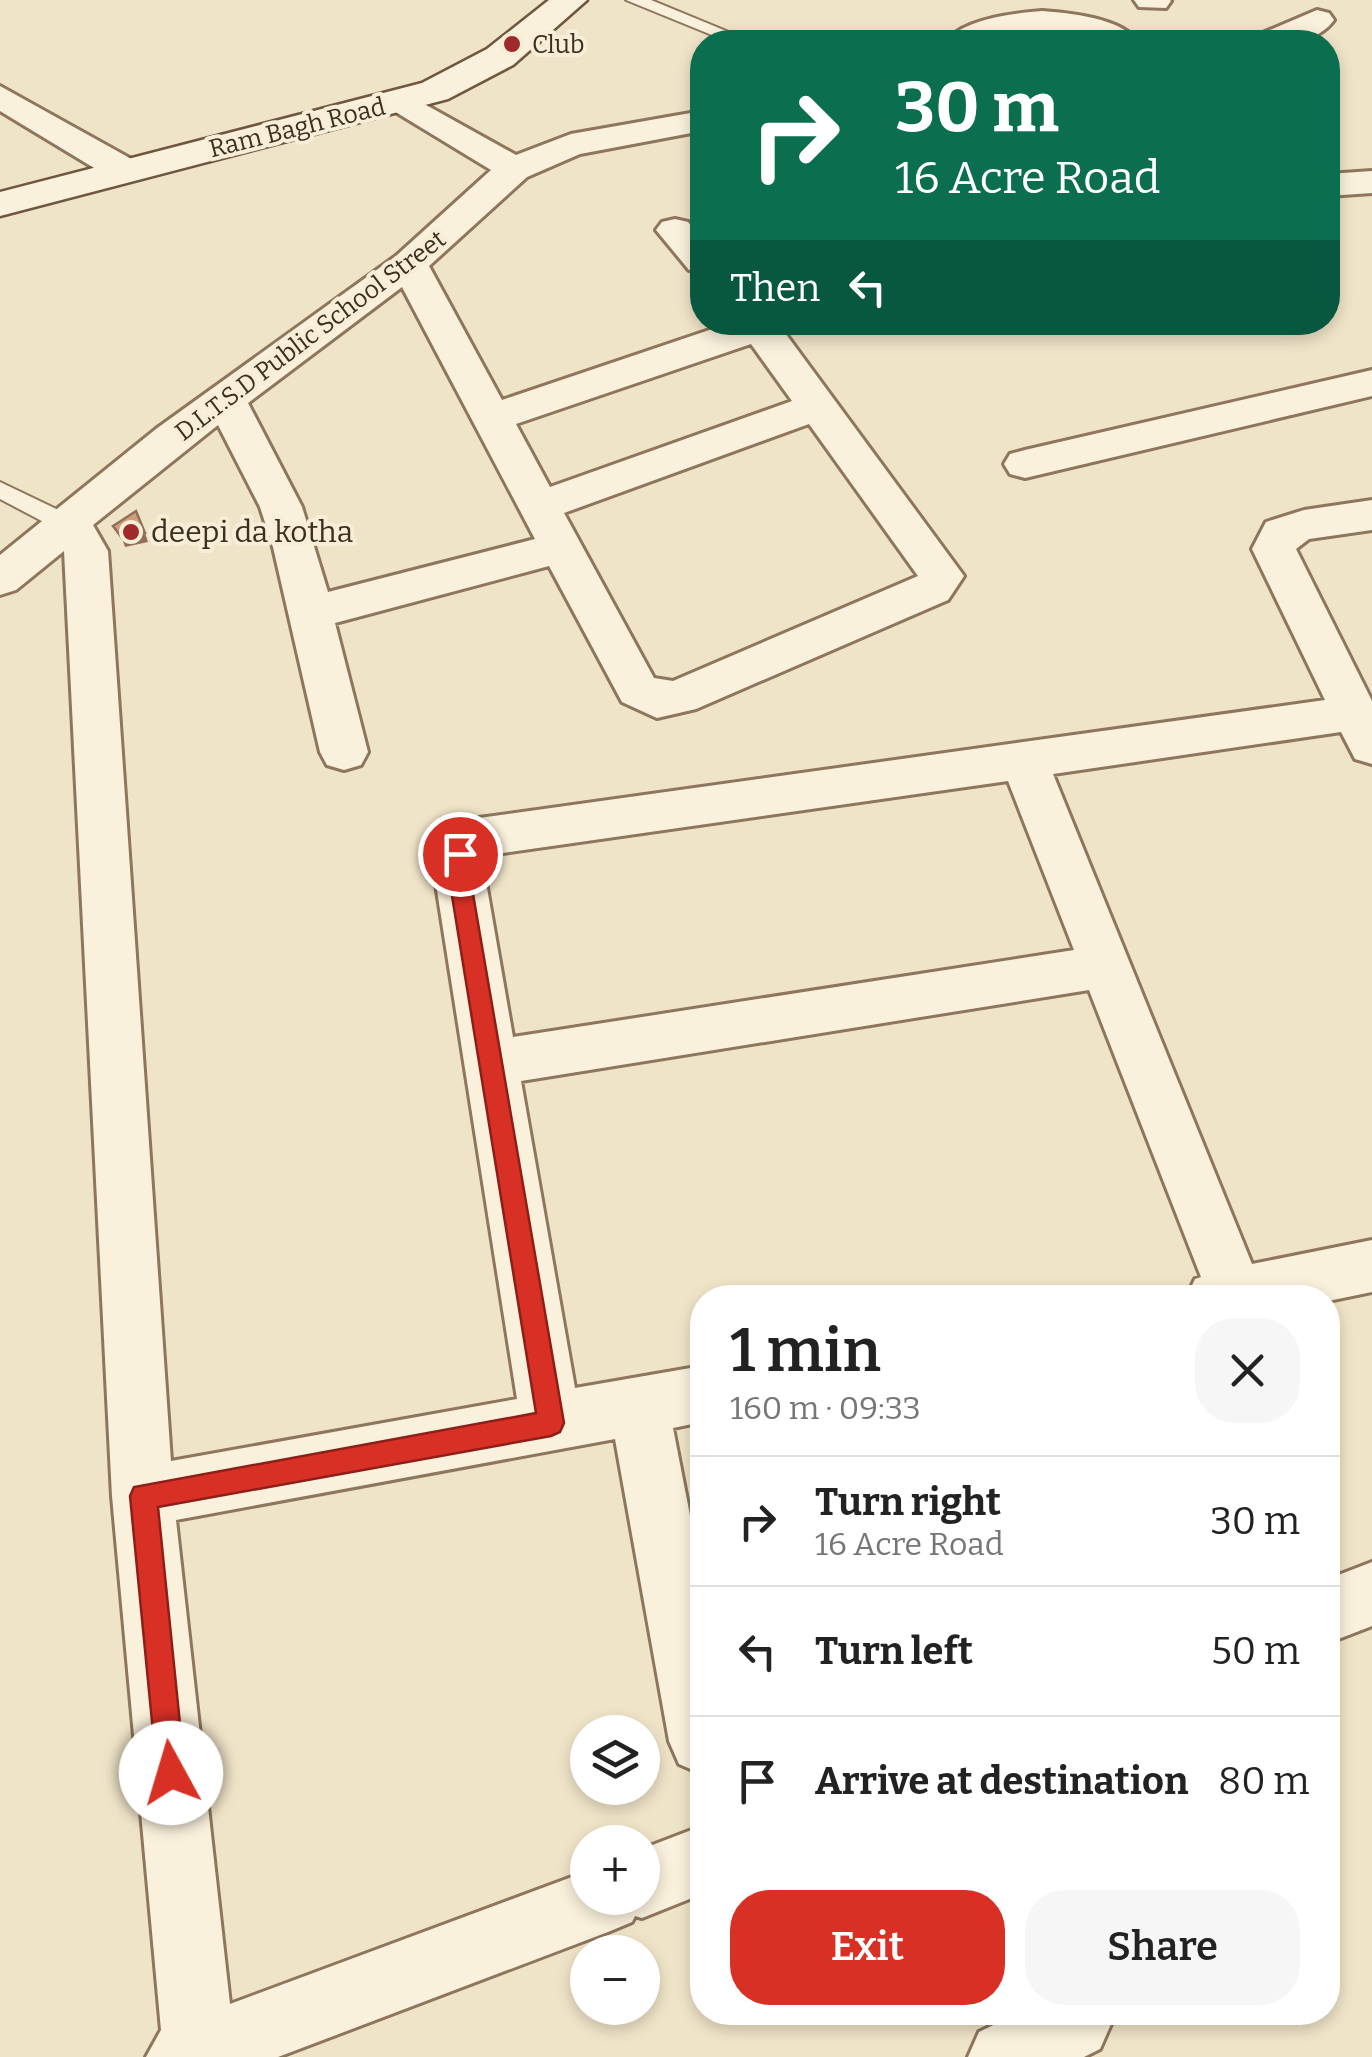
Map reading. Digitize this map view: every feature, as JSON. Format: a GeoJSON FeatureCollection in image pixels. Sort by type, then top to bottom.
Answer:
{"type":"FeatureCollection","features":[{"type":"Feature","properties":{"kind":"street","name":"Ram Bagh Road"},"geometry":{"type":"LineString","coordinates":[[0,204],[122,169],[401,101],[471,76],[570,0]]}},
{"type":"Feature","properties":{"kind":"street"},"geometry":{"type":"LineString","coordinates":[[994,30],[1037,19],[1073,23],[1091,30]]}},
{"type":"Feature","properties":{"kind":"street"},"geometry":{"type":"LineString","coordinates":[[1296,30],[1317,20]]}},
{"type":"Feature","properties":{"kind":"street"},"geometry":{"type":"LineString","coordinates":[[0,96],[122,169]]}},
{"type":"Feature","properties":{"kind":"street"},"geometry":{"type":"LineString","coordinates":[[401,101],[514,169]]}},
{"type":"Feature","properties":{"kind":"street","name":"D.L.T.S.D Public School Street"},"geometry":{"type":"LineString","coordinates":[[0,579],[64,523],[409,264],[514,169],[572,144],[690,123]]}},
{"type":"Feature","properties":{"kind":"street"},"geometry":{"type":"LineString","coordinates":[[1340,184],[1372,182]]}},
{"type":"Feature","properties":{"kind":"street"},"geometry":{"type":"LineString","coordinates":[[675,230],[690,248]]}},
{"type":"Feature","properties":{"kind":"street"},"geometry":{"type":"LineString","coordinates":[[409,264],[638,690],[657,701],[680,697],[932,589],[942,576],[766,335]]}},
{"type":"Feature","properties":{"kind":"street"},"geometry":{"type":"LineString","coordinates":[[491,418],[729,335]]}},
{"type":"Feature","properties":{"kind":"street"},"geometry":{"type":"LineString","coordinates":[[1025,464],[1372,383]]}},
{"type":"Feature","properties":{"kind":"street"},"geometry":{"type":"LineString","coordinates":[[226,400],[282,507],[344,752]]}},
{"type":"Feature","properties":{"kind":"street"},"geometry":{"type":"LineString","coordinates":[[540,506],[819,406]]}},
{"type":"Feature","properties":{"kind":"street"},"geometry":{"type":"LineString","coordinates":[[551,1423],[458,865],[466,844],[479,838],[714,801],[1025,763],[1363,730],[1281,571],[1274,549],[1281,533],[1304,525],[1372,515]]}},
{"type":"Feature","properties":{"kind":"street"},"geometry":{"type":"LineString","coordinates":[[64,523],[80,536],[86,552],[143,1496],[190,2054],[570,1912]]}},
{"type":"Feature","properties":{"kind":"street"},"geometry":{"type":"LineString","coordinates":[[311,613],[562,546]]}},
{"type":"Feature","properties":{"kind":"street"},"geometry":{"type":"LineString","coordinates":[[1025,763],[1106,966],[1221,1285]]}},
{"type":"Feature","properties":{"kind":"street"},"geometry":{"type":"LineString","coordinates":[[492,1062],[1106,966]]}},
{"type":"Feature","properties":{"kind":"street"},"geometry":{"type":"LineString","coordinates":[[1279,1285],[1372,1266]]}},
{"type":"Feature","properties":{"kind":"street"},"geometry":{"type":"LineString","coordinates":[[143,1496],[690,1396]]}},
{"type":"Feature","properties":{"kind":"street"},"geometry":{"type":"LineString","coordinates":[[639,1406],[690,1677]]}},
{"type":"Feature","properties":{"kind":"street"},"geometry":{"type":"LineString","coordinates":[[1340,1606],[1372,1594]]}},
{"type":"Feature","properties":{"kind":"street"},"geometry":{"type":"LineString","coordinates":[[660,1877],[690,1865]]}},
{"type":"Feature","properties":{"kind":"street"},"geometry":{"type":"LineString","coordinates":[[1004,2057],[1073,2025]]}},
{"type":"Feature","properties":{"kind":"lane"},"geometry":{"type":"LineString","coordinates":[[635,0],[713,30]]}},
{"type":"Feature","properties":{"kind":"lane"},"geometry":{"type":"LineString","coordinates":[[0,490],[64,523]]}},
{"type":"Feature","properties":{"kind":"building"},"geometry":{"type":"Polygon","coordinates":[[[136,511],[145,533],[122,538],[113,526],[136,511]]]}},
{"type":"Feature","properties":{"kind":"place","name":"Club"},"geometry":{"type":"Point","coordinates":[512,44]}},
{"type":"Feature","properties":{"kind":"place","name":"deepi da kotha"},"geometry":{"type":"Point","coordinates":[131,532]}},
{"type":"Feature","properties":{"kind":"route"},"geometry":{"type":"LineString","coordinates":[[171,1773],[143,1496],[551,1423],[458,865],[460,854]]}}]}
